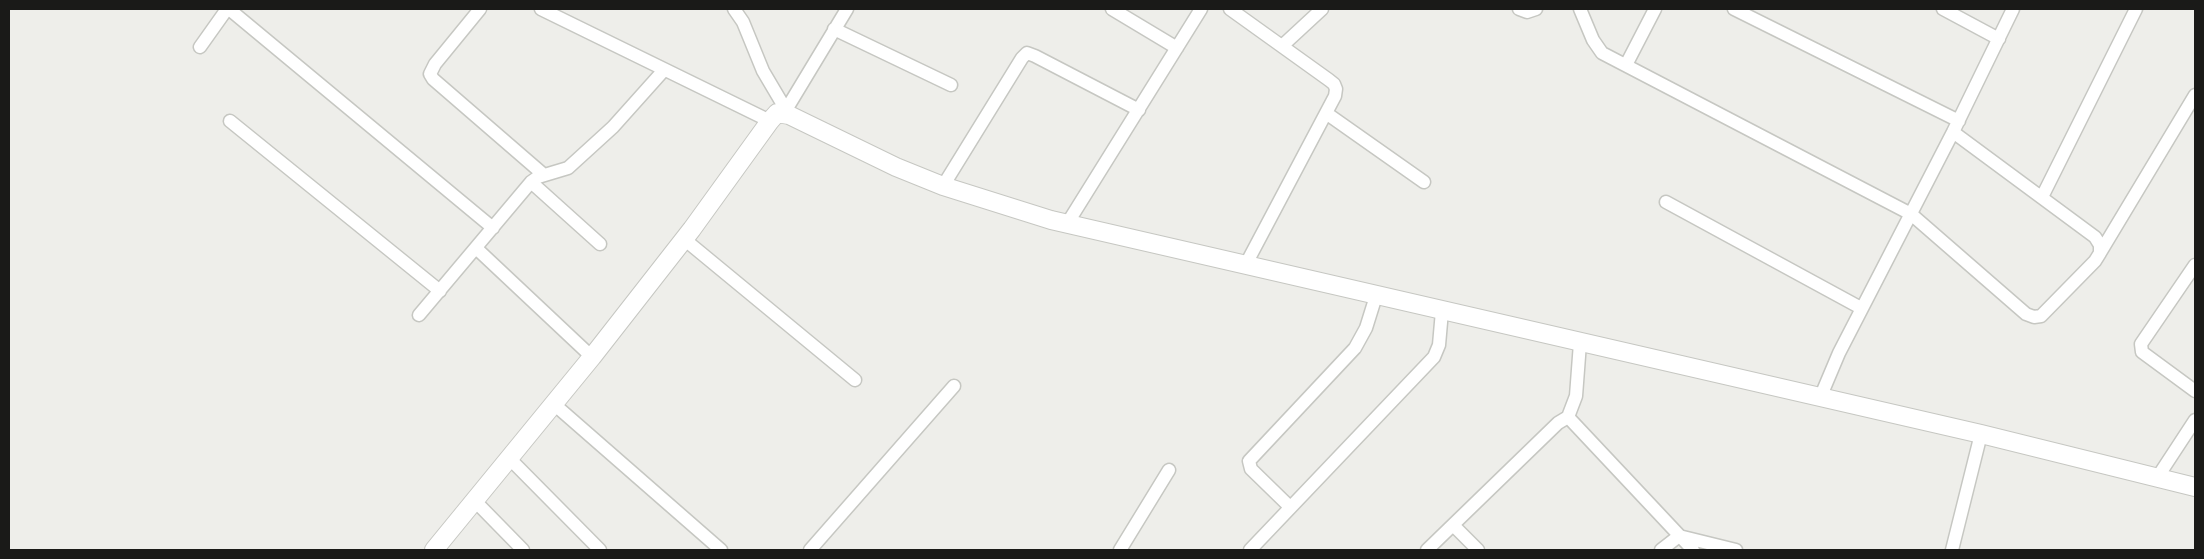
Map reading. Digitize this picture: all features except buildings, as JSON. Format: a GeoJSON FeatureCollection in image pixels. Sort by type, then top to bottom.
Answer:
{"type":"FeatureCollection","features":[{"type":"Feature","properties":{"kind":"street"},"geometry":{"type":"LineString","coordinates":[[200,47],[228,9],[493,228]]}},
{"type":"Feature","properties":{"kind":"street"},"geometry":{"type":"LineString","coordinates":[[480,9],[435,64],[430,74],[544,175]]}},
{"type":"Feature","properties":{"kind":"street"},"geometry":{"type":"LineString","coordinates":[[542,9],[770,121]]}},
{"type":"Feature","properties":{"kind":"street"},"geometry":{"type":"LineString","coordinates":[[734,9],[743,22],[763,71],[788,112],[896,167],[943,186],[1067,224],[1981,434],[2195,487]]}},
{"type":"Feature","properties":{"kind":"street"},"geometry":{"type":"LineString","coordinates":[[788,112],[847,9]]}},
{"type":"Feature","properties":{"kind":"street"},"geometry":{"type":"LineString","coordinates":[[1112,9],[1177,48]]}},
{"type":"Feature","properties":{"kind":"street"},"geometry":{"type":"LineString","coordinates":[[1067,224],[1201,9]]}},
{"type":"Feature","properties":{"kind":"street"},"geometry":{"type":"LineString","coordinates":[[1230,9],[1334,84],[1335,96],[1245,266]]}},
{"type":"Feature","properties":{"kind":"street"},"geometry":{"type":"LineString","coordinates":[[1282,46],[1322,9]]}},
{"type":"Feature","properties":{"kind":"street"},"geometry":{"type":"LineString","coordinates":[[1519,9],[1527,12],[1536,9]]}},
{"type":"Feature","properties":{"kind":"street"},"geometry":{"type":"LineString","coordinates":[[1580,9],[1596,47],[1609,57],[1911,214],[2026,314],[2034,317],[2041,316],[2050,310],[2095,261],[2195,95]]}},
{"type":"Feature","properties":{"kind":"street"},"geometry":{"type":"LineString","coordinates":[[1626,65],[1655,9]]}},
{"type":"Feature","properties":{"kind":"street"},"geometry":{"type":"LineString","coordinates":[[1734,9],[1956,127],[2095,238],[2100,245],[2100,253]]}},
{"type":"Feature","properties":{"kind":"street"},"geometry":{"type":"LineString","coordinates":[[1943,9],[1999,39]]}},
{"type":"Feature","properties":{"kind":"street"},"geometry":{"type":"LineString","coordinates":[[1820,398],[1861,308],[1956,127],[2013,9]]}},
{"type":"Feature","properties":{"kind":"street"},"geometry":{"type":"LineString","coordinates":[[2042,197],[2136,9]]}},
{"type":"Feature","properties":{"kind":"street"},"geometry":{"type":"LineString","coordinates":[[834,29],[951,86]]}},
{"type":"Feature","properties":{"kind":"street"},"geometry":{"type":"LineString","coordinates":[[943,186],[1022,58],[1027,53],[1139,110]]}},
{"type":"Feature","properties":{"kind":"street"},"geometry":{"type":"LineString","coordinates":[[419,315],[532,182],[544,175],[568,168],[586,153],[613,127],[664,70]]}},
{"type":"Feature","properties":{"kind":"street"},"geometry":{"type":"LineString","coordinates":[[436,549],[555,405],[684,239],[770,121],[777,113],[788,112]]}},
{"type":"Feature","properties":{"kind":"street"},"geometry":{"type":"LineString","coordinates":[[1326,113],[1424,182]]}},
{"type":"Feature","properties":{"kind":"street"},"geometry":{"type":"LineString","coordinates":[[230,121],[440,291]]}},
{"type":"Feature","properties":{"kind":"street"},"geometry":{"type":"LineString","coordinates":[[532,182],[600,244]]}},
{"type":"Feature","properties":{"kind":"street"},"geometry":{"type":"LineString","coordinates":[[1666,202],[1861,308]]}},
{"type":"Feature","properties":{"kind":"street"},"geometry":{"type":"LineString","coordinates":[[684,239],[855,380]]}},
{"type":"Feature","properties":{"kind":"street"},"geometry":{"type":"LineString","coordinates":[[476,248],[592,357]]}},
{"type":"Feature","properties":{"kind":"street"},"geometry":{"type":"LineString","coordinates":[[2195,265],[2141,344],[2142,352],[2195,391]]}},
{"type":"Feature","properties":{"kind":"street"},"geometry":{"type":"LineString","coordinates":[[1290,508],[1250,469],[1249,461],[1355,348],[1366,328],[1376,296]]}},
{"type":"Feature","properties":{"kind":"street"},"geometry":{"type":"LineString","coordinates":[[1250,550],[1434,357],[1439,345],[1442,311]]}},
{"type":"Feature","properties":{"kind":"street"},"geometry":{"type":"LineString","coordinates":[[1427,550],[1558,422],[1568,417],[1576,396],[1580,343]]}},
{"type":"Feature","properties":{"kind":"street"},"geometry":{"type":"LineString","coordinates":[[810,550],[954,386]]}},
{"type":"Feature","properties":{"kind":"street"},"geometry":{"type":"LineString","coordinates":[[555,405],[721,550]]}},
{"type":"Feature","properties":{"kind":"street"},"geometry":{"type":"LineString","coordinates":[[1568,417],[1693,550]]}},
{"type":"Feature","properties":{"kind":"street"},"geometry":{"type":"LineString","coordinates":[[2157,478],[2195,420]]}},
{"type":"Feature","properties":{"kind":"street"},"geometry":{"type":"LineString","coordinates":[[1952,550],[1981,434]]}},
{"type":"Feature","properties":{"kind":"street"},"geometry":{"type":"LineString","coordinates":[[510,459],[600,550]]}},
{"type":"Feature","properties":{"kind":"street"},"geometry":{"type":"LineString","coordinates":[[1120,550],[1169,470]]}},
{"type":"Feature","properties":{"kind":"street"},"geometry":{"type":"LineString","coordinates":[[475,501],[522,550]]}},
{"type":"Feature","properties":{"kind":"street"},"geometry":{"type":"LineString","coordinates":[[1453,525],[1478,550]]}},
{"type":"Feature","properties":{"kind":"street"},"geometry":{"type":"LineString","coordinates":[[1661,550],[1679,536]]}},
{"type":"Feature","properties":{"kind":"street"},"geometry":{"type":"LineString","coordinates":[[1679,536],[1736,550]]}}]}
